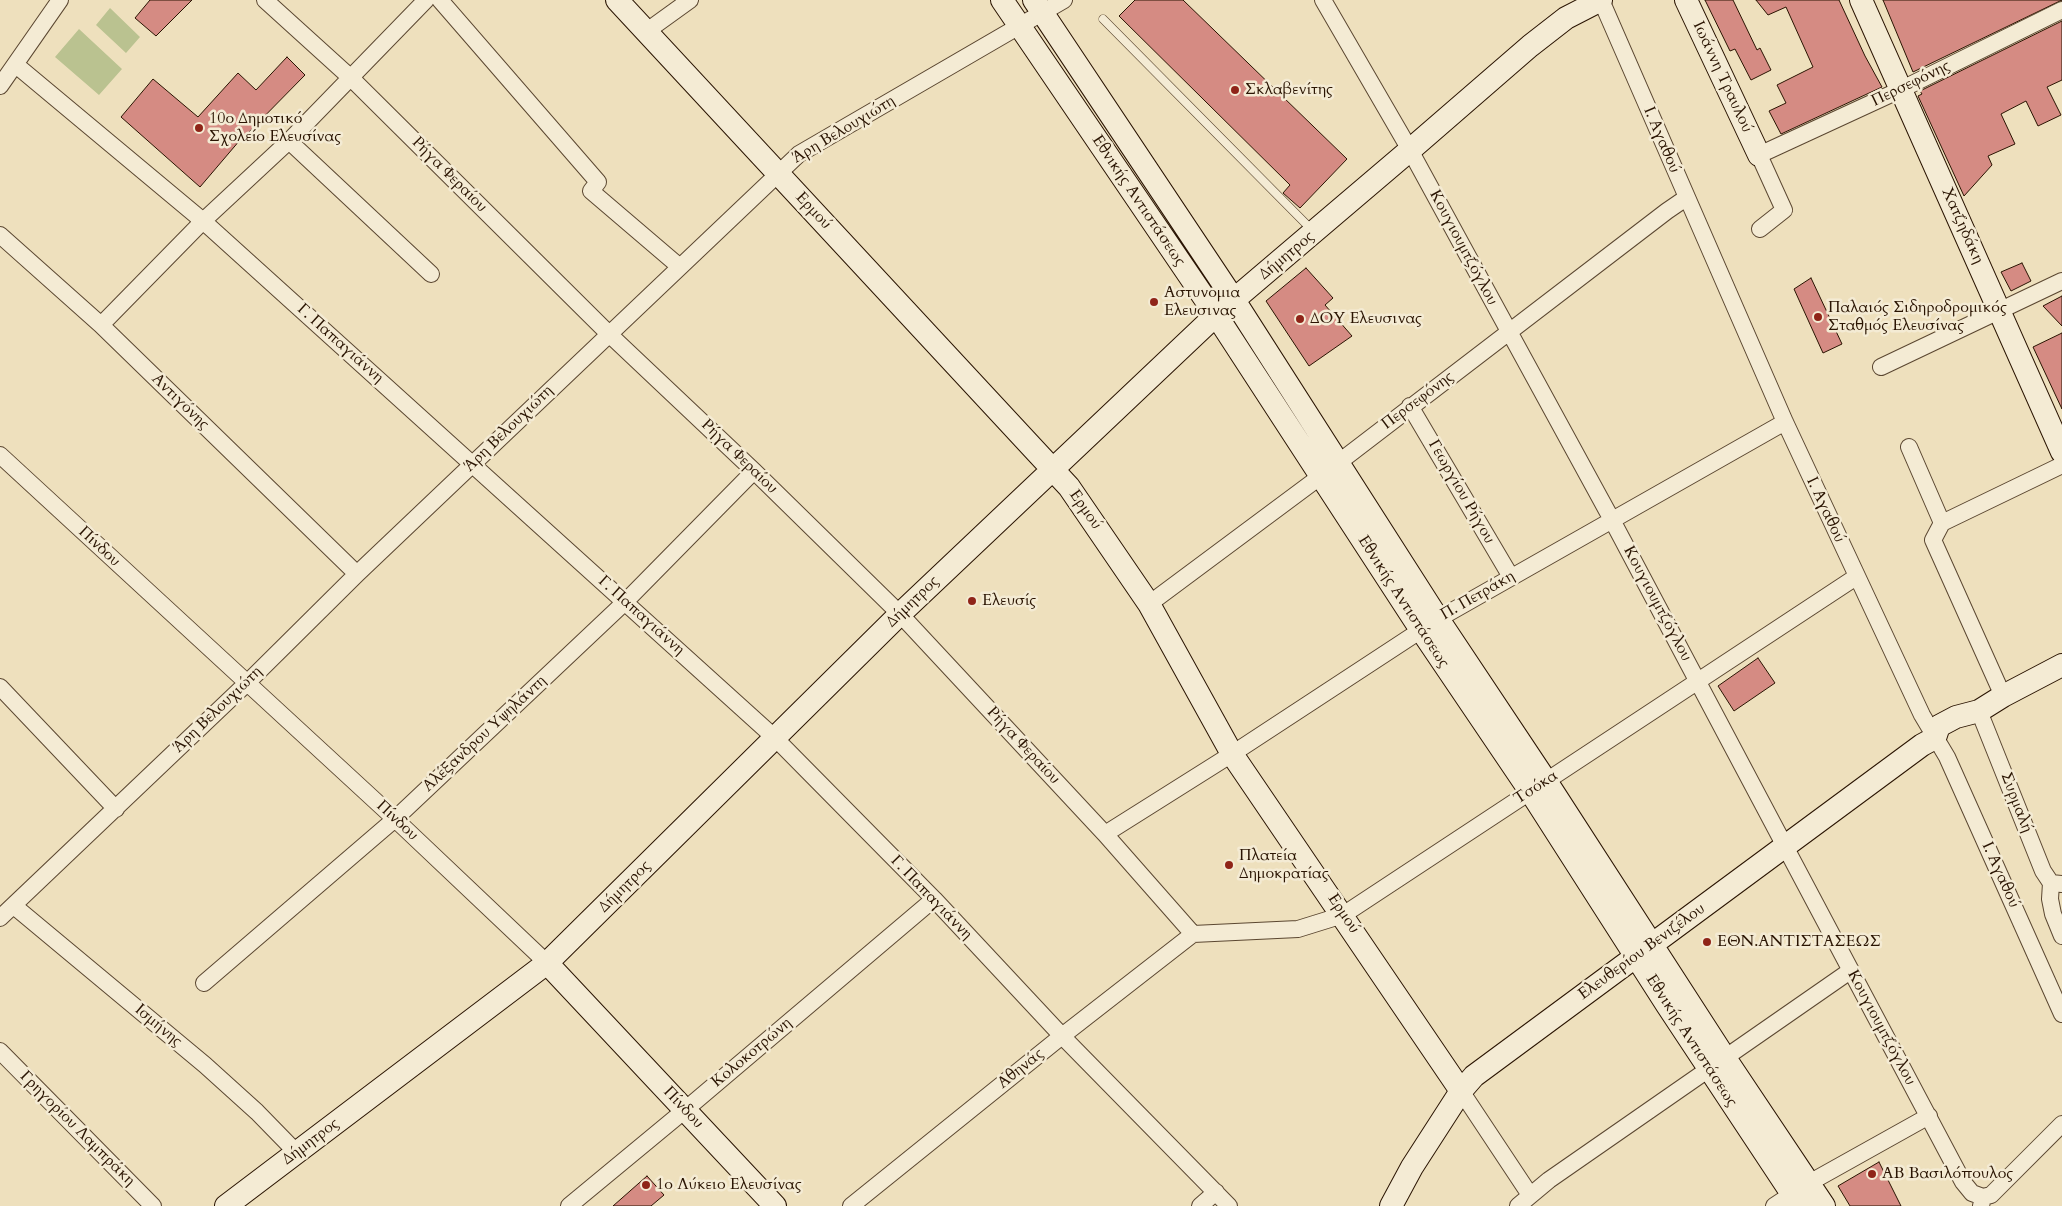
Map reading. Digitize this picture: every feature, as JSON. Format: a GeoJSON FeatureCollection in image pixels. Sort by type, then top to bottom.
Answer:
{"type":"FeatureCollection","features":[{"type":"Feature","properties":{"kind":"street"},"geometry":{"type":"LineString","coordinates":[[0,86],[60,0]]}},
{"type":"Feature","properties":{"kind":"street","name":"Ρήγα Φεραίου"},"geometry":{"type":"LineString","coordinates":[[265,0],[351,78],[608,334],[754,471],[900,614],[1105,834],[1193,934]]}},
{"type":"Feature","properties":{"kind":"street"},"geometry":{"type":"LineString","coordinates":[[102,326],[203,221],[289,141],[426,0]]}},
{"type":"Feature","properties":{"kind":"street"},"geometry":{"type":"LineString","coordinates":[[440,0],[598,182],[591,191],[680,267]]}},
{"type":"Feature","properties":{"kind":"street","name":"Ερμού"},"geometry":{"type":"LineString","coordinates":[[617,0],[1069,487],[1149,604],[1232,754],[1343,915],[1460,1091]]}},
{"type":"Feature","properties":{"kind":"street"},"geometry":{"type":"LineString","coordinates":[[646,31],[690,0]]}},
{"type":"Feature","properties":{"kind":"street","name":"Εθνικής Αντιστάσεως"},"geometry":{"type":"LineString","coordinates":[[1002,0],[1216,315],[1329,469],[1538,786],[1717,1064],[1794,1197],[1824,1206]]}},
{"type":"Feature","properties":{"kind":"street","name":"Άρη Βελουχιώτη"},"geometry":{"type":"LineString","coordinates":[[0,918],[246,684],[357,574],[799,154],[1020,27],[1038,6],[1064,0]]}},
{"type":"Feature","properties":{"kind":"street","name":"Κουγιουμτζόγλου"},"geometry":{"type":"LineString","coordinates":[[1323,0],[1410,150],[1612,520],[1963,1182],[1982,1201]]}},
{"type":"Feature","properties":{"kind":"street","name":"Δήμητρος"},"geometry":{"type":"LineString","coordinates":[[226,1206],[548,963],[900,614],[1216,315],[1530,46],[1566,18],[1601,0]]}},
{"type":"Feature","properties":{"kind":"street","name":"Ι. Αγαθού"},"geometry":{"type":"LineString","coordinates":[[1601,0],[1785,422],[1922,715],[1947,757],[2062,1014]]}},
{"type":"Feature","properties":{"kind":"street","name":"Ιωάννη Τραυλού"},"geometry":{"type":"LineString","coordinates":[[1686,0],[1759,155]]}},
{"type":"Feature","properties":{"kind":"street","name":"Χατζηδάκη"},"geometry":{"type":"LineString","coordinates":[[1861,0],[2062,452]]}},
{"type":"Feature","properties":{"kind":"street","name":"Εθνικής Αντιστάσεως"},"geometry":{"type":"LineString","coordinates":[[1038,6],[1234,300],[1329,469]]}},
{"type":"Feature","properties":{"kind":"street","name":"Περσεφόνης"},"geometry":{"type":"LineString","coordinates":[[1759,155],[1902,89],[2062,10]]}},
{"type":"Feature","properties":{"kind":"street","name":"Γ. Παπαγιάννη"},"geometry":{"type":"LineString","coordinates":[[16,65],[203,221],[776,738],[934,899],[1062,1036],[1229,1206]]}},
{"type":"Feature","properties":{"kind":"street"},"geometry":{"type":"LineString","coordinates":[[289,141],[431,274]]}},
{"type":"Feature","properties":{"kind":"street"},"geometry":{"type":"LineString","coordinates":[[1759,155],[1784,210],[1760,228]]}},
{"type":"Feature","properties":{"kind":"street","name":"Περσεφόνης"},"geometry":{"type":"LineString","coordinates":[[1149,604],[1686,198]]}},
{"type":"Feature","properties":{"kind":"street","name":"Αντιγόνης"},"geometry":{"type":"LineString","coordinates":[[0,235],[102,326],[357,574]]}},
{"type":"Feature","properties":{"kind":"street"},"geometry":{"type":"LineString","coordinates":[[1881,367],[2062,281]]}},
{"type":"Feature","properties":{"kind":"street","name":"Γεωργίου Ρήγου"},"geometry":{"type":"LineString","coordinates":[[1410,406],[1511,577]]}},
{"type":"Feature","properties":{"kind":"street","name":"Π. Πετράκη"},"geometry":{"type":"LineString","coordinates":[[1105,834],[1232,754],[1430,624],[1785,422]]}},
{"type":"Feature","properties":{"kind":"street"},"geometry":{"type":"LineString","coordinates":[[1909,447],[1942,523]]}},
{"type":"Feature","properties":{"kind":"street","name":"Πίνδου"},"geometry":{"type":"LineString","coordinates":[[0,455],[246,684],[395,819],[548,963],[775,1206]]}},
{"type":"Feature","properties":{"kind":"street"},"geometry":{"type":"LineString","coordinates":[[2003,696],[1933,540],[1942,523],[2062,465]]}},
{"type":"Feature","properties":{"kind":"street","name":"Αλέξανδρου Υψηλάντη"},"geometry":{"type":"LineString","coordinates":[[204,983],[395,819],[625,602],[754,471]]}},
{"type":"Feature","properties":{"kind":"street","name":"Τσόκα"},"geometry":{"type":"LineString","coordinates":[[1193,934],[1298,929],[1343,915],[1856,577]]}},
{"type":"Feature","properties":{"kind":"street","name":"Ελευθερίου Βενιζέλου"},"geometry":{"type":"LineString","coordinates":[[1391,1206],[1412,1167],[1460,1091],[1474,1076],[1922,745],[1935,738],[1940,726],[1956,717],[1979,711],[2062,665]]}},
{"type":"Feature","properties":{"kind":"street"},"geometry":{"type":"LineString","coordinates":[[0,687],[116,808]]}},
{"type":"Feature","properties":{"kind":"street","name":"Συρμαλή"},"geometry":{"type":"LineString","coordinates":[[1979,711],[2032,847],[2043,871],[2057,883]]}},
{"type":"Feature","properties":{"kind":"street"},"geometry":{"type":"LineString","coordinates":[[2057,883],[2050,899],[2053,914],[2062,936]]}},
{"type":"Feature","properties":{"kind":"street","name":"Κολοκοτρώνη"},"geometry":{"type":"LineString","coordinates":[[569,1206],[934,899]]}},
{"type":"Feature","properties":{"kind":"street","name":"Ισμήνης"},"geometry":{"type":"LineString","coordinates":[[14,906],[205,1065],[257,1112],[296,1153]]}},
{"type":"Feature","properties":{"kind":"street","name":"Αθηνάς"},"geometry":{"type":"LineString","coordinates":[[851,1206],[1062,1036],[1193,934]]}},
{"type":"Feature","properties":{"kind":"street"},"geometry":{"type":"LineString","coordinates":[[1518,1206],[1549,1180],[1850,971]]}},
{"type":"Feature","properties":{"kind":"street","name":"Γρηγορίου Λαμπράκη"},"geometry":{"type":"LineString","coordinates":[[0,1051],[153,1206]]}},
{"type":"Feature","properties":{"kind":"street"},"geometry":{"type":"LineString","coordinates":[[1460,1091],[1530,1195]]}},
{"type":"Feature","properties":{"kind":"street"},"geometry":{"type":"LineString","coordinates":[[1794,1197],[1929,1116]]}},
{"type":"Feature","properties":{"kind":"street"},"geometry":{"type":"LineString","coordinates":[[1982,1201],[1991,1195],[2062,1124]]}},
{"type":"Feature","properties":{"kind":"street"},"geometry":{"type":"LineString","coordinates":[[1200,1206],[1216,1192]]}},
{"type":"Feature","properties":{"kind":"lane"},"geometry":{"type":"LineString","coordinates":[[1102,19],[1314,232]]}},
{"type":"Feature","properties":{"kind":"green space"},"geometry":{"type":"Polygon","coordinates":[[[110,8],[140,37],[126,53],[96,25],[110,8]]]}},
{"type":"Feature","properties":{"kind":"green space"},"geometry":{"type":"Polygon","coordinates":[[[79,29],[122,69],[99,95],[55,57],[79,29]]]}},
{"type":"Feature","properties":{"kind":"building"},"geometry":{"type":"Polygon","coordinates":[[[150,0],[192,0],[156,36],[135,18],[150,0]]]}},
{"type":"Feature","properties":{"kind":"building"},"geometry":{"type":"Polygon","coordinates":[[[1135,0],[1183,0],[1347,159],[1300,208],[1283,193],[1290,185],[1119,16],[1135,0]]]}},
{"type":"Feature","properties":{"kind":"building"},"geometry":{"type":"Polygon","coordinates":[[[1705,0],[1733,0],[1757,50],[1760,48],[1771,70],[1751,80],[1735,49],[1730,51],[1705,0]]]}},
{"type":"Feature","properties":{"kind":"building"},"geometry":{"type":"Polygon","coordinates":[[[1756,0],[1839,0],[1865,56],[1882,87],[1781,134],[1769,111],[1786,103],[1777,85],[1813,67],[1786,7],[1768,15],[1756,0]]]}},
{"type":"Feature","properties":{"kind":"building"},"geometry":{"type":"Polygon","coordinates":[[[1883,0],[2062,0],[1913,72],[1883,0]]]}},
{"type":"Feature","properties":{"kind":"building"},"geometry":{"type":"Polygon","coordinates":[[[2062,21],[2062,80],[2047,87],[2061,115],[2038,126],[2026,101],[2001,114],[2015,144],[1988,156],[1992,165],[1964,196],[1918,96],[1922,94],[1920,91],[2062,21]]]}},
{"type":"Feature","properties":{"kind":"building","name":"10ο Δημοτικό Σχολείο Ελευσίνας"},"geometry":{"type":"Polygon","coordinates":[[[287,57],[305,75],[246,133],[200,187],[121,117],[153,79],[198,117],[238,73],[256,90],[287,57]]]}},
{"type":"Feature","properties":{"kind":"building"},"geometry":{"type":"Polygon","coordinates":[[[2022,263],[2031,281],[2011,291],[2001,272],[2022,263]]]}},
{"type":"Feature","properties":{"kind":"building","name":"ΔΟΥ Ελευσινας"},"geometry":{"type":"Polygon","coordinates":[[[1306,268],[1333,298],[1325,305],[1352,336],[1309,366],[1266,301],[1306,268]]]}},
{"type":"Feature","properties":{"kind":"building","name":"Παλαιός Σιδηροδρομικός Σταθμός Ελευσίνας"},"geometry":{"type":"Polygon","coordinates":[[[1811,278],[1842,344],[1823,353],[1794,289],[1811,278]]]}},
{"type":"Feature","properties":{"kind":"building"},"geometry":{"type":"Polygon","coordinates":[[[2062,296],[2062,326],[2043,306],[2062,296]]]}},
{"type":"Feature","properties":{"kind":"building"},"geometry":{"type":"Polygon","coordinates":[[[2062,333],[2062,409],[2033,347],[2062,333]]]}},
{"type":"Feature","properties":{"kind":"building"},"geometry":{"type":"Polygon","coordinates":[[[1758,658],[1775,683],[1734,711],[1718,686],[1758,658]]]}},
{"type":"Feature","properties":{"kind":"building","name":"ΑΒ Βασιλόπουλος"},"geometry":{"type":"Polygon","coordinates":[[[1879,1162],[1901,1206],[1850,1206],[1838,1186],[1879,1162]]]}},
{"type":"Feature","properties":{"kind":"building","name":"1ο Λύκειο Ελευσίνας"},"geometry":{"type":"Polygon","coordinates":[[[647,1176],[664,1195],[651,1206],[613,1206],[647,1176]]]}},
{"type":"Feature","properties":{"kind":"place","name":"Σκλαβενίτης"},"geometry":{"type":"Point","coordinates":[1235,90]}},
{"type":"Feature","properties":{"kind":"place","name":"10ο Δημοτικό Σχολείο Ελευσίνας"},"geometry":{"type":"Point","coordinates":[199,128]}},
{"type":"Feature","properties":{"kind":"place","name":"Αστυνομια Ελευσινας"},"geometry":{"type":"Point","coordinates":[1154,302]}},
{"type":"Feature","properties":{"kind":"place","name":"Παλαιός Σιδηροδρομικός Σταθμός Ελευσίνας"},"geometry":{"type":"Point","coordinates":[1818,317]}},
{"type":"Feature","properties":{"kind":"place","name":"ΔΟΥ Ελευσινας"},"geometry":{"type":"Point","coordinates":[1300,319]}},
{"type":"Feature","properties":{"kind":"place","name":"Ελευσίς"},"geometry":{"type":"Point","coordinates":[972,601]}},
{"type":"Feature","properties":{"kind":"place","name":"Πλατεία Δημοκρατίας"},"geometry":{"type":"Point","coordinates":[1229,865]}},
{"type":"Feature","properties":{"kind":"place","name":"ΕΘΝ.ΑΝΤΙΣΤΑΣΕΩΣ"},"geometry":{"type":"Point","coordinates":[1707,942]}},
{"type":"Feature","properties":{"kind":"place","name":"ΑΒ Βασιλόπουλος"},"geometry":{"type":"Point","coordinates":[1872,1174]}},
{"type":"Feature","properties":{"kind":"place","name":"1ο Λύκειο Ελευσίνας"},"geometry":{"type":"Point","coordinates":[646,1185]}}]}
